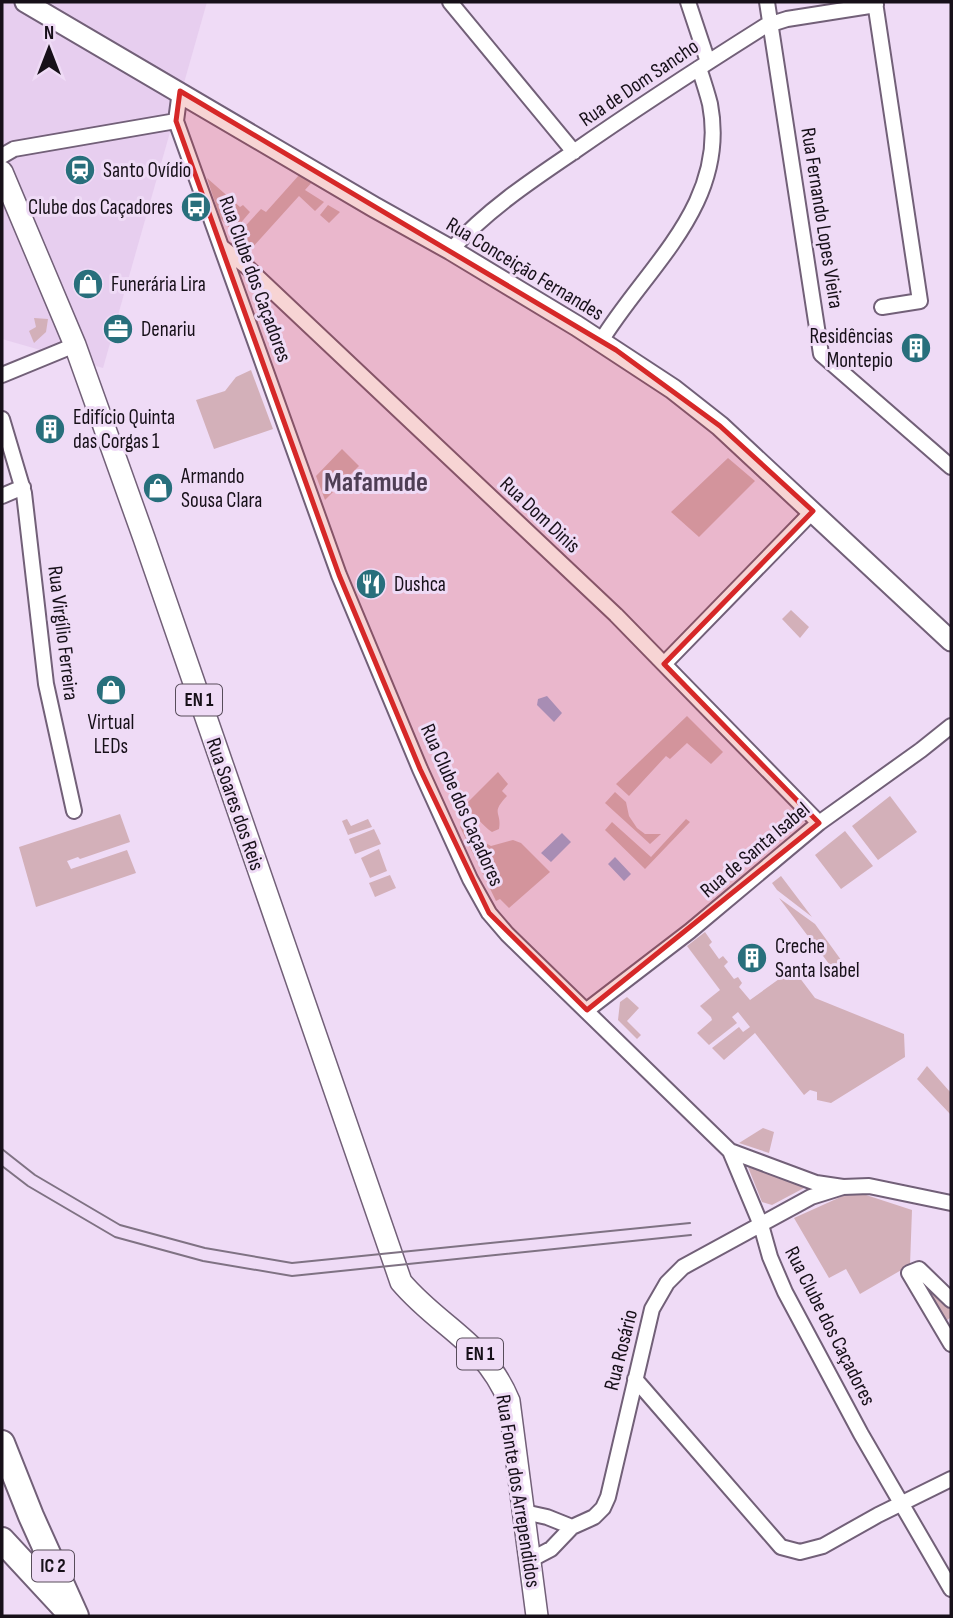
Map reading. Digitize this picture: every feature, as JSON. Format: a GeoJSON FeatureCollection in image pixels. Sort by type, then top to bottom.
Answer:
{"type":"FeatureCollection","features":[{"type":"Feature","properties":{"kind":"highway","name":"IC 2"},"geometry":{"type":"LineString","coordinates":[[2,1443],[74,1616]]}},
{"type":"Feature","properties":{"kind":"highway"},"geometry":{"type":"LineString","coordinates":[[2,1540],[74,1616]]}},
{"type":"Feature","properties":{"kind":"main road","name":"Rua Conceição Fernandes"},"geometry":{"type":"LineString","coordinates":[[37,4],[374,208],[451,250],[601,341],[673,389],[720,426],[951,641]]}},
{"type":"Feature","properties":{"kind":"main road","name":"Rua Soares dos Reis"},"geometry":{"type":"LineString","coordinates":[[2,172],[75,345],[401,1282]]}},
{"type":"Feature","properties":{"kind":"main road","name":"Rua Fonte dos Arrependidos"},"geometry":{"type":"LineString","coordinates":[[401,1282],[416,1299],[469,1342],[501,1381],[509,1401],[537,1616]]}},
{"type":"Feature","properties":{"kind":"street"},"geometry":{"type":"LineString","coordinates":[[450,2],[573,152]]}},
{"type":"Feature","properties":{"kind":"street"},"geometry":{"type":"LineString","coordinates":[[601,341],[689,220],[702,190],[712,139],[710,105],[704,65],[688,2]]}},
{"type":"Feature","properties":{"kind":"street","name":"Rua Fernando Lopes Vieira"},"geometry":{"type":"LineString","coordinates":[[767,2],[821,354],[951,467]]}},
{"type":"Feature","properties":{"kind":"street"},"geometry":{"type":"LineString","coordinates":[[875,4],[920,301],[882,307]]}},
{"type":"Feature","properties":{"kind":"street","name":"Rua de Dom Sancho"},"geometry":{"type":"LineString","coordinates":[[451,250],[472,227],[498,206],[573,152],[771,24],[875,4]]}},
{"type":"Feature","properties":{"kind":"street","name":"Rua Clube dos Caçadores"},"geometry":{"type":"LineString","coordinates":[[180,91],[176,121],[340,575],[470,879],[489,913],[507,934],[730,1151],[785,1292],[861,1434],[951,1589]]}},
{"type":"Feature","properties":{"kind":"street"},"geometry":{"type":"LineString","coordinates":[[2,156],[14,149],[176,121]]}},
{"type":"Feature","properties":{"kind":"street","name":"Rua Dom Dinis"},"geometry":{"type":"LineString","coordinates":[[222,247],[247,267],[664,664],[819,823]]}},
{"type":"Feature","properties":{"kind":"street"},"geometry":{"type":"LineString","coordinates":[[2,375],[75,345]]}},
{"type":"Feature","properties":{"kind":"street","name":"Rua Virgílio Ferreira"},"geometry":{"type":"LineString","coordinates":[[2,418],[23,487],[46,684],[74,811]]}},
{"type":"Feature","properties":{"kind":"street"},"geometry":{"type":"LineString","coordinates":[[2,496],[23,487]]}},
{"type":"Feature","properties":{"kind":"street"},"geometry":{"type":"LineString","coordinates":[[664,664],[813,511]]}},
{"type":"Feature","properties":{"kind":"street","name":"Rua de Santa Isabel"},"geometry":{"type":"LineString","coordinates":[[587,1010],[691,931],[819,823],[951,726]]}},
{"type":"Feature","properties":{"kind":"street","name":"Rua Rosário"},"geometry":{"type":"LineString","coordinates":[[730,1151],[816,1182],[843,1187],[869,1186],[951,1203]]}},
{"type":"Feature","properties":{"kind":"street","name":"Rua Rosário"},"geometry":{"type":"LineString","coordinates":[[530,1560],[551,1549],[572,1527],[594,1517],[603,1508],[608,1497],[652,1309],[667,1283],[683,1268],[811,1197],[843,1187]]}},
{"type":"Feature","properties":{"kind":"street"},"geometry":{"type":"LineString","coordinates":[[949,1334],[909,1273],[919,1269],[951,1300]]}},
{"type":"Feature","properties":{"kind":"street"},"geometry":{"type":"LineString","coordinates":[[635,1379],[781,1547],[789,1551],[811,1551],[823,1546],[951,1479]]}},
{"type":"Feature","properties":{"kind":"street"},"geometry":{"type":"LineString","coordinates":[[524,1512],[572,1527]]}},
{"type":"Feature","properties":{"kind":"highlighted area"},"geometry":{"type":"Polygon","coordinates":[[[180,91],[616,350],[720,426],[813,511],[664,664],[819,823],[587,1010],[489,913],[420,769],[339,575],[176,121],[180,91]]]}},
{"type":"Feature","properties":{"kind":"shaded area","name":"Santo Ovídio"},"geometry":{"type":"Polygon","coordinates":[[[2,2],[207,2],[103,368],[2,339],[2,2]]]}},
{"type":"Feature","properties":{"kind":"shaded area"},"geometry":{"type":"Polygon","coordinates":[[[300,174],[313,181],[305,190],[324,202],[315,211],[299,196],[251,249],[237,235],[261,209],[266,212],[300,174]]]}},
{"type":"Feature","properties":{"kind":"shaded area"},"geometry":{"type":"Polygon","coordinates":[[[207,178],[240,207],[243,205],[250,212],[233,232],[220,218],[207,178]]]}},
{"type":"Feature","properties":{"kind":"shaded area"},"geometry":{"type":"Polygon","coordinates":[[[328,205],[340,212],[329,223],[320,215],[328,205]]]}},
{"type":"Feature","properties":{"kind":"shaded area"},"geometry":{"type":"Polygon","coordinates":[[[34,318],[48,319],[46,332],[34,343],[29,331],[36,327],[34,318]]]}},
{"type":"Feature","properties":{"kind":"shaded area"},"geometry":{"type":"Polygon","coordinates":[[[251,370],[273,429],[214,449],[196,400],[225,391],[236,377],[251,370]]]}},
{"type":"Feature","properties":{"kind":"shaded area"},"geometry":{"type":"Polygon","coordinates":[[[342,449],[359,466],[325,500],[316,476],[342,449]]]}},
{"type":"Feature","properties":{"kind":"shaded area"},"geometry":{"type":"Polygon","coordinates":[[[728,458],[755,481],[699,537],[671,512],[728,458]]]}},
{"type":"Feature","properties":{"kind":"shaded area"},"geometry":{"type":"Polygon","coordinates":[[[791,610],[809,627],[800,638],[782,619],[791,610]]]}},
{"type":"Feature","properties":{"kind":"shaded area"},"geometry":{"type":"Polygon","coordinates":[[[687,716],[723,752],[711,764],[687,743],[670,759],[666,756],[629,796],[616,784],[687,716]]]}},
{"type":"Feature","properties":{"kind":"shaded area"},"geometry":{"type":"Polygon","coordinates":[[[498,772],[508,784],[502,791],[507,796],[498,810],[499,829],[492,832],[470,812],[466,810],[459,815],[457,813],[498,772]]]}},
{"type":"Feature","properties":{"kind":"shaded area"},"geometry":{"type":"Polygon","coordinates":[[[615,792],[626,802],[629,816],[637,828],[645,834],[661,834],[650,844],[605,803],[615,792]]]}},
{"type":"Feature","properties":{"kind":"shaded area"},"geometry":{"type":"Polygon","coordinates":[[[890,796],[917,832],[878,860],[852,826],[890,796]]]}},
{"type":"Feature","properties":{"kind":"shaded area"},"geometry":{"type":"Polygon","coordinates":[[[120,814],[130,842],[67,861],[71,869],[127,850],[136,873],[36,907],[19,847],[120,814]]]}},
{"type":"Feature","properties":{"kind":"shaded area"},"geometry":{"type":"Polygon","coordinates":[[[347,819],[351,826],[368,819],[372,827],[348,835],[342,821],[347,819]]]}},
{"type":"Feature","properties":{"kind":"shaded area"},"geometry":{"type":"Polygon","coordinates":[[[686,819],[690,822],[645,869],[605,830],[612,822],[651,857],[686,819]]]}},
{"type":"Feature","properties":{"kind":"shaded area"},"geometry":{"type":"Polygon","coordinates":[[[463,822],[491,846],[513,840],[521,843],[550,872],[509,908],[500,899],[496,901],[460,827],[463,822]]]}},
{"type":"Feature","properties":{"kind":"shaded area"},"geometry":{"type":"Polygon","coordinates":[[[374,829],[381,844],[355,854],[349,839],[374,829]]]}},
{"type":"Feature","properties":{"kind":"shaded area"},"geometry":{"type":"Polygon","coordinates":[[[845,831],[873,866],[841,889],[815,855],[845,831]]]}},
{"type":"Feature","properties":{"kind":"shaded area"},"geometry":{"type":"Polygon","coordinates":[[[379,849],[387,871],[370,878],[361,858],[379,849]]]}},
{"type":"Feature","properties":{"kind":"shaded area"},"geometry":{"type":"Polygon","coordinates":[[[390,875],[396,888],[375,897],[369,883],[390,875]]]}},
{"type":"Feature","properties":{"kind":"shaded area"},"geometry":{"type":"Polygon","coordinates":[[[781,876],[812,917],[777,890],[772,883],[781,876]]]}},
{"type":"Feature","properties":{"kind":"shaded area"},"geometry":{"type":"Polygon","coordinates":[[[779,898],[815,924],[849,971],[839,977],[779,898]]]}},
{"type":"Feature","properties":{"kind":"shaded area"},"geometry":{"type":"Polygon","coordinates":[[[705,932],[712,942],[709,945],[719,959],[723,956],[728,962],[724,966],[734,979],[738,977],[742,983],[739,987],[750,1000],[793,969],[815,998],[904,1034],[905,1057],[831,1103],[817,1100],[817,1092],[810,1090],[804,1095],[755,1033],[724,1060],[712,1048],[739,1027],[743,1032],[750,1027],[738,1012],[732,1017],[737,1023],[709,1045],[697,1033],[712,1020],[700,1006],[720,990],[687,946],[705,932]]]}},
{"type":"Feature","properties":{"kind":"shaded area"},"geometry":{"type":"Polygon","coordinates":[[[627,997],[639,1008],[627,1021],[641,1035],[637,1039],[618,1020],[620,1002],[627,997]]]}},
{"type":"Feature","properties":{"kind":"shaded area"},"geometry":{"type":"Polygon","coordinates":[[[927,1066],[951,1093],[951,1115],[917,1079],[927,1066]]]}},
{"type":"Feature","properties":{"kind":"shaded area"},"geometry":{"type":"Polygon","coordinates":[[[763,1128],[774,1132],[769,1153],[739,1143],[763,1128]]]}},
{"type":"Feature","properties":{"kind":"shaded area"},"geometry":{"type":"Polygon","coordinates":[[[748,1167],[805,1186],[772,1205],[762,1202],[748,1167]]]}},
{"type":"Feature","properties":{"kind":"shaded area"},"geometry":{"type":"Polygon","coordinates":[[[863,1194],[912,1210],[910,1265],[860,1294],[846,1269],[829,1278],[794,1218],[845,1195],[863,1194]]]}},
{"type":"Feature","properties":{"kind":"shaded area"},"geometry":{"type":"Polygon","coordinates":[[[937,1293],[951,1307],[951,1317],[946,1321],[931,1298],[937,1293]]]}},
{"type":"Feature","properties":{"kind":"water"},"geometry":{"type":"Polygon","coordinates":[[[547,696],[562,713],[554,722],[537,705],[538,699],[547,696]]]}},
{"type":"Feature","properties":{"kind":"water"},"geometry":{"type":"Polygon","coordinates":[[[562,833],[571,842],[551,862],[541,853],[562,833]]]}},
{"type":"Feature","properties":{"kind":"water"},"geometry":{"type":"Polygon","coordinates":[[[615,857],[631,874],[624,881],[608,864],[615,857]]]}},
{"type":"Feature","properties":{"kind":"tram line"},"geometry":{"type":"LineString","coordinates":[[2,1149],[35,1175],[120,1225],[205,1248],[292,1263],[690,1223]]}},
{"type":"Feature","properties":{"kind":"tram line"},"geometry":{"type":"LineString","coordinates":[[2,1166],[28,1186],[115,1237],[203,1261],[292,1276],[691,1235]]}},
{"type":"Feature","properties":{"kind":"place","name":"Santo Ovídio"},"geometry":{"type":"Point","coordinates":[80,170]}},
{"type":"Feature","properties":{"kind":"place","name":"Clube dos Caçadores"},"geometry":{"type":"Point","coordinates":[196,207]}},
{"type":"Feature","properties":{"kind":"place","name":"Funerária Lira"},"geometry":{"type":"Point","coordinates":[88,284]}},
{"type":"Feature","properties":{"kind":"place","name":"Denariu"},"geometry":{"type":"Point","coordinates":[118,329]}},
{"type":"Feature","properties":{"kind":"place","name":"Residências Montepio"},"geometry":{"type":"Point","coordinates":[916,348]}},
{"type":"Feature","properties":{"kind":"place","name":"Edifício Quinta das Corgas 1"},"geometry":{"type":"Point","coordinates":[50,429]}},
{"type":"Feature","properties":{"kind":"place","name":"Armando Sousa Clara"},"geometry":{"type":"Point","coordinates":[158,488]}},
{"type":"Feature","properties":{"kind":"place","name":"Dushca"},"geometry":{"type":"Point","coordinates":[371,584]}},
{"type":"Feature","properties":{"kind":"place","name":"Virtual LEDs"},"geometry":{"type":"Point","coordinates":[111,690]}},
{"type":"Feature","properties":{"kind":"place","name":"Creche Santa Isabel"},"geometry":{"type":"Point","coordinates":[752,958]}},
{"type":"Feature","properties":{"kind":"district","name":"Mafamude"},"geometry":{"type":"Point","coordinates":[376,482]}}]}
